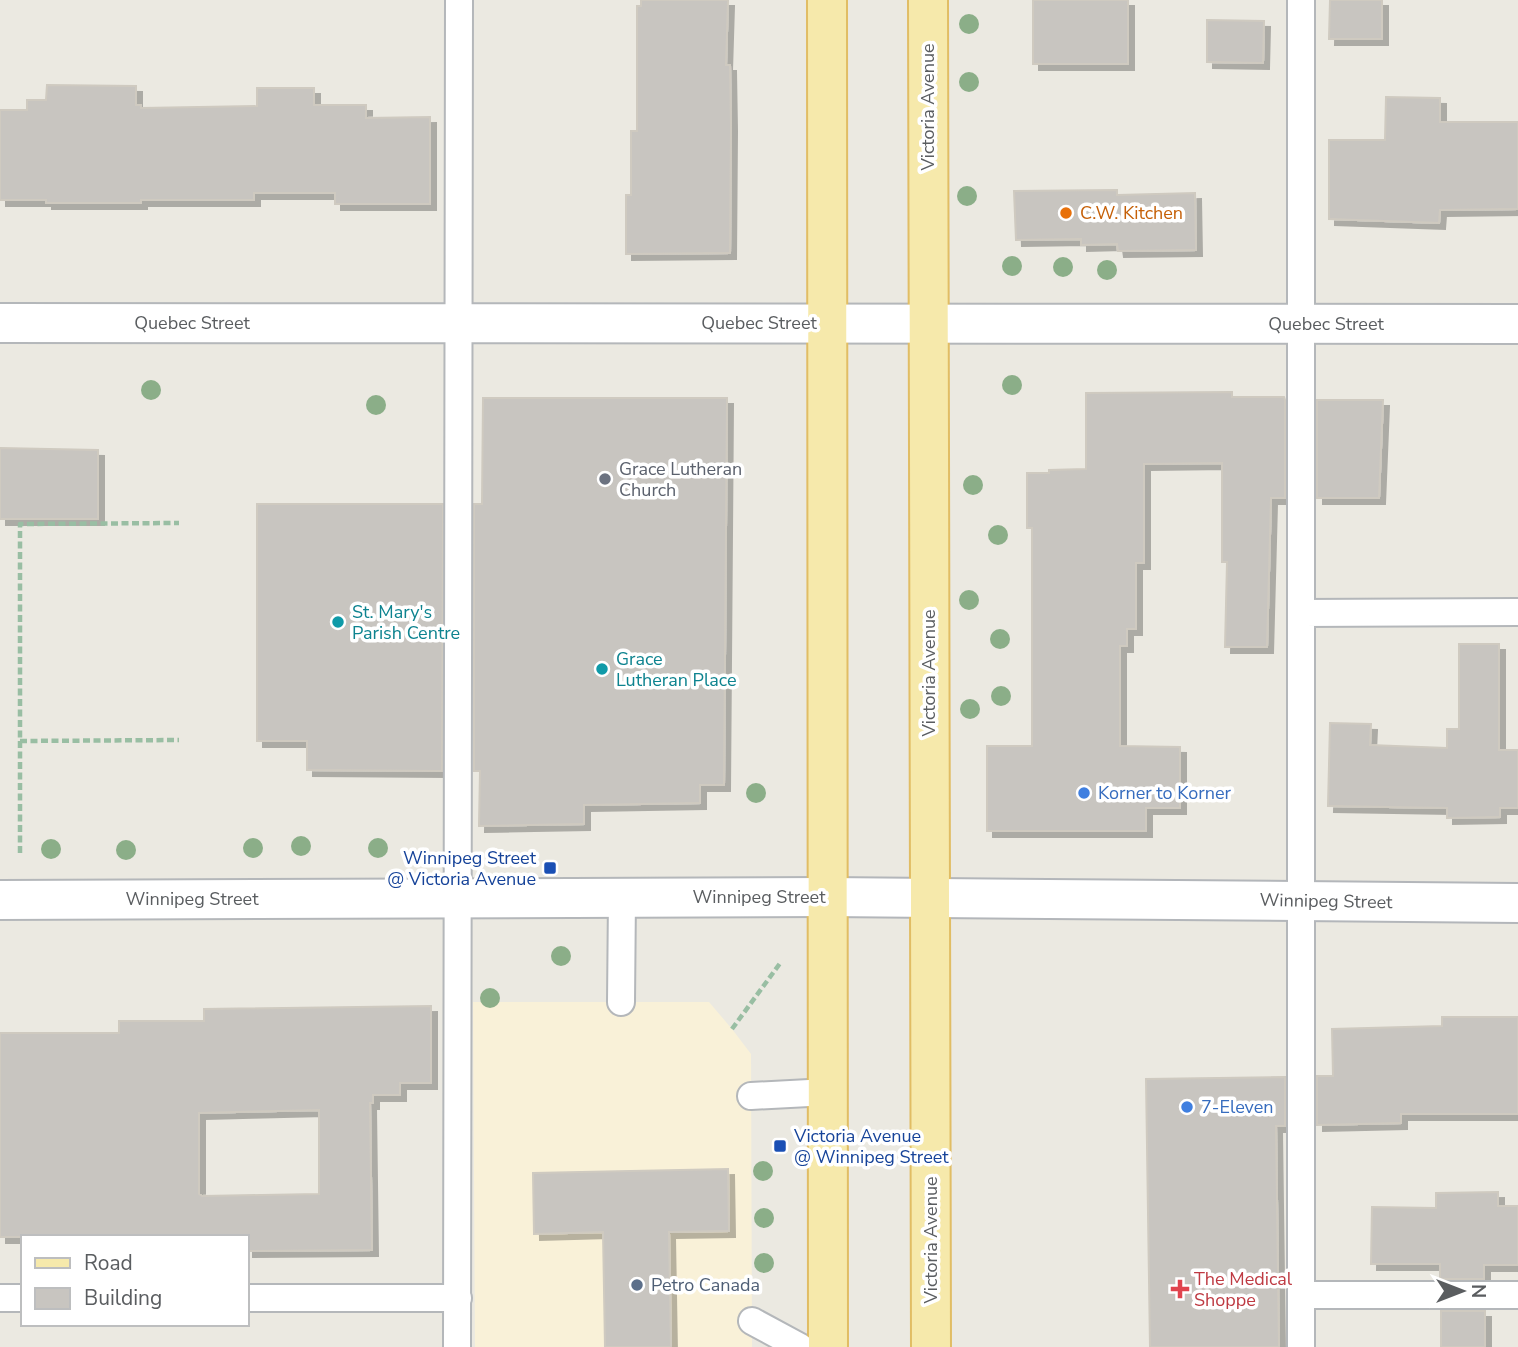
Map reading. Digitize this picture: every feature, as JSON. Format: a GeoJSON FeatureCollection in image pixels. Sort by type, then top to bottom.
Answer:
{"type":"FeatureCollection","features":[{"type":"Feature","properties":{"kind":"main road"},"geometry":{"type":"LineString","coordinates":[[827,0],[828,1347]]}},
{"type":"Feature","properties":{"kind":"main road","name":"Victoria Avenue"},"geometry":{"type":"LineString","coordinates":[[928,0],[931,1347]]}},
{"type":"Feature","properties":{"kind":"street","name":"Quebec Street"},"geometry":{"type":"LineString","coordinates":[[0,323],[1518,324]]}},
{"type":"Feature","properties":{"kind":"street","name":"Winnipeg Street"},"geometry":{"type":"LineString","coordinates":[[10,900],[828,897],[1518,903]]}},
{"type":"Feature","properties":{"kind":"lane"},"geometry":{"type":"LineString","coordinates":[[457,1347],[459,0]]}},
{"type":"Feature","properties":{"kind":"lane"},"geometry":{"type":"LineString","coordinates":[[1301,0],[1301,1347]]}},
{"type":"Feature","properties":{"kind":"lane"},"geometry":{"type":"LineString","coordinates":[[1301,613],[1518,612]]}},
{"type":"Feature","properties":{"kind":"lane"},"geometry":{"type":"LineString","coordinates":[[621,1002],[622,897]]}},
{"type":"Feature","properties":{"kind":"lane"},"geometry":{"type":"LineString","coordinates":[[751,1096],[828,1092]]}},
{"type":"Feature","properties":{"kind":"lane"},"geometry":{"type":"LineString","coordinates":[[1301,1295],[1518,1295]]}},
{"type":"Feature","properties":{"kind":"lane"},"geometry":{"type":"LineString","coordinates":[[0,1298],[21,1298]]}},
{"type":"Feature","properties":{"kind":"lane"},"geometry":{"type":"LineString","coordinates":[[248,1298],[457,1298]]}},
{"type":"Feature","properties":{"kind":"lane"},"geometry":{"type":"LineString","coordinates":[[752,1321],[800,1347]]}},
{"type":"Feature","properties":{"kind":"path"},"geometry":{"type":"LineString","coordinates":[[10,900],[20,741],[20,524],[179,523]]}},
{"type":"Feature","properties":{"kind":"path"},"geometry":{"type":"LineString","coordinates":[[20,741],[179,740]]}},
{"type":"Feature","properties":{"kind":"shaded area"},"geometry":{"type":"Polygon","coordinates":[[[473,1002],[709,1002],[732,1029],[751,1054],[752,1347],[475,1347],[473,1002]]]}},
{"type":"Feature","properties":{"kind":"building"},"geometry":{"type":"Polygon","coordinates":[[[641,0],[728,0],[726,65],[730,65],[730,253],[626,254],[626,195],[631,195],[631,131],[637,131],[637,6],[641,6],[641,0]]]}},
{"type":"Feature","properties":{"kind":"building"},"geometry":{"type":"Polygon","coordinates":[[[1033,0],[1128,0],[1128,64],[1033,64],[1033,0]]]}},
{"type":"Feature","properties":{"kind":"building"},"geometry":{"type":"Polygon","coordinates":[[[1330,0],[1382,0],[1382,39],[1329,39],[1330,0]]]}},
{"type":"Feature","properties":{"kind":"building"},"geometry":{"type":"Polygon","coordinates":[[[1207,20],[1264,21],[1263,63],[1207,62],[1207,20]]]}},
{"type":"Feature","properties":{"kind":"building"},"geometry":{"type":"Polygon","coordinates":[[[47,85],[136,86],[136,105],[141,105],[141,108],[257,106],[257,88],[314,88],[314,105],[366,105],[366,118],[430,117],[430,204],[335,204],[335,193],[254,193],[254,200],[141,200],[141,203],[0,200],[0,110],[27,110],[27,100],[46,100],[47,85]]]}},
{"type":"Feature","properties":{"kind":"building"},"geometry":{"type":"Polygon","coordinates":[[[1386,97],[1440,98],[1440,122],[1518,122],[1518,209],[1440,210],[1439,223],[1329,219],[1329,140],[1385,140],[1386,97]]]}},
{"type":"Feature","properties":{"kind":"building","name":"C.W. Kitchen"},"geometry":{"type":"Polygon","coordinates":[[[1117,190],[1117,195],[1195,193],[1196,250],[1118,251],[1117,244],[1081,245],[1081,239],[1016,240],[1014,191],[1117,190]]]}},
{"type":"Feature","properties":{"kind":"building"},"geometry":{"type":"Polygon","coordinates":[[[1232,392],[1232,397],[1284,397],[1285,400],[1285,498],[1271,498],[1267,647],[1225,647],[1227,562],[1222,562],[1222,463],[1144,464],[1144,563],[1136,563],[1136,629],[1127,629],[1127,646],[1120,646],[1120,746],[1180,747],[1180,808],[1146,808],[1146,831],[987,831],[987,746],[1032,746],[1032,528],[1027,528],[1027,473],[1086,469],[1086,393],[1232,392]]]}},
{"type":"Feature","properties":{"kind":"building","name":"Grace Lutheran Place"},"geometry":{"type":"Polygon","coordinates":[[[483,398],[727,398],[724,785],[700,785],[700,803],[584,805],[584,824],[479,826],[480,771],[474,771],[474,504],[482,504],[483,398]]]}},
{"type":"Feature","properties":{"kind":"building"},"geometry":{"type":"Polygon","coordinates":[[[1317,400],[1383,400],[1379,498],[1317,498],[1317,400]]]}},
{"type":"Feature","properties":{"kind":"building"},"geometry":{"type":"Polygon","coordinates":[[[0,448],[98,450],[98,519],[0,519],[0,448]]]}},
{"type":"Feature","properties":{"kind":"building","name":"St. Mary's Parish Centre"},"geometry":{"type":"Polygon","coordinates":[[[257,504],[443,504],[442,771],[307,770],[307,741],[257,741],[257,504]]]}},
{"type":"Feature","properties":{"kind":"building"},"geometry":{"type":"Polygon","coordinates":[[[1459,644],[1499,644],[1499,750],[1518,750],[1518,808],[1500,808],[1500,817],[1447,818],[1447,808],[1328,806],[1330,723],[1371,724],[1370,745],[1447,748],[1447,729],[1459,729],[1459,644]]]}},
{"type":"Feature","properties":{"kind":"building"},"geometry":{"type":"Polygon","coordinates":[[[431,1006],[431,1083],[400,1083],[400,1095],[373,1095],[373,1103],[370,1103],[372,1250],[248,1251],[248,1235],[0,1237],[0,1033],[119,1033],[119,1021],[204,1021],[204,1009],[431,1006]],[[319,1110],[199,1113],[199,1194],[319,1194],[319,1110]]]}},
{"type":"Feature","properties":{"kind":"building"},"geometry":{"type":"Polygon","coordinates":[[[1442,1017],[1518,1017],[1518,1114],[1401,1114],[1401,1123],[1317,1125],[1317,1076],[1333,1076],[1332,1029],[1442,1026],[1442,1017]]]}},
{"type":"Feature","properties":{"kind":"building"},"geometry":{"type":"Polygon","coordinates":[[[1285,1077],[1285,1126],[1276,1126],[1279,1347],[1150,1347],[1146,1079],[1285,1077]]]}},
{"type":"Feature","properties":{"kind":"building","name":"Petro Canada"},"geometry":{"type":"Polygon","coordinates":[[[728,1169],[729,1231],[669,1232],[671,1347],[605,1347],[603,1232],[534,1234],[533,1173],[728,1169]]]}},
{"type":"Feature","properties":{"kind":"building"},"geometry":{"type":"Polygon","coordinates":[[[1498,1192],[1498,1206],[1518,1206],[1518,1265],[1484,1265],[1484,1279],[1440,1279],[1440,1264],[1371,1264],[1372,1207],[1436,1208],[1436,1193],[1498,1192]]]}},
{"type":"Feature","properties":{"kind":"building"},"geometry":{"type":"Polygon","coordinates":[[[1441,1311],[1485,1311],[1485,1347],[1441,1347],[1441,1311]]]}},
{"type":"Feature","properties":{"kind":"place","name":"C.W. Kitchen"},"geometry":{"type":"Point","coordinates":[1066,213]}},
{"type":"Feature","properties":{"kind":"place","name":"Grace Lutheran Church"},"geometry":{"type":"Point","coordinates":[605,479]}},
{"type":"Feature","properties":{"kind":"place","name":"St. Mary's Parish Centre"},"geometry":{"type":"Point","coordinates":[338,622]}},
{"type":"Feature","properties":{"kind":"place","name":"Grace Lutheran Place"},"geometry":{"type":"Point","coordinates":[602,669]}},
{"type":"Feature","properties":{"kind":"place","name":"Korner to Korner"},"geometry":{"type":"Point","coordinates":[1084,793]}},
{"type":"Feature","properties":{"kind":"place","name":"Winnipeg Street @ Victoria Avenue"},"geometry":{"type":"Point","coordinates":[550,868]}},
{"type":"Feature","properties":{"kind":"place","name":"7-Eleven"},"geometry":{"type":"Point","coordinates":[1187,1107]}},
{"type":"Feature","properties":{"kind":"place","name":"Victoria Avenue @ Winnipeg Street"},"geometry":{"type":"Point","coordinates":[780,1146]}},
{"type":"Feature","properties":{"kind":"place","name":"Petro Canada"},"geometry":{"type":"Point","coordinates":[637,1285]}},
{"type":"Feature","properties":{"kind":"place","name":"The Medical Shoppe"},"geometry":{"type":"Point","coordinates":[1180,1289]}}]}
